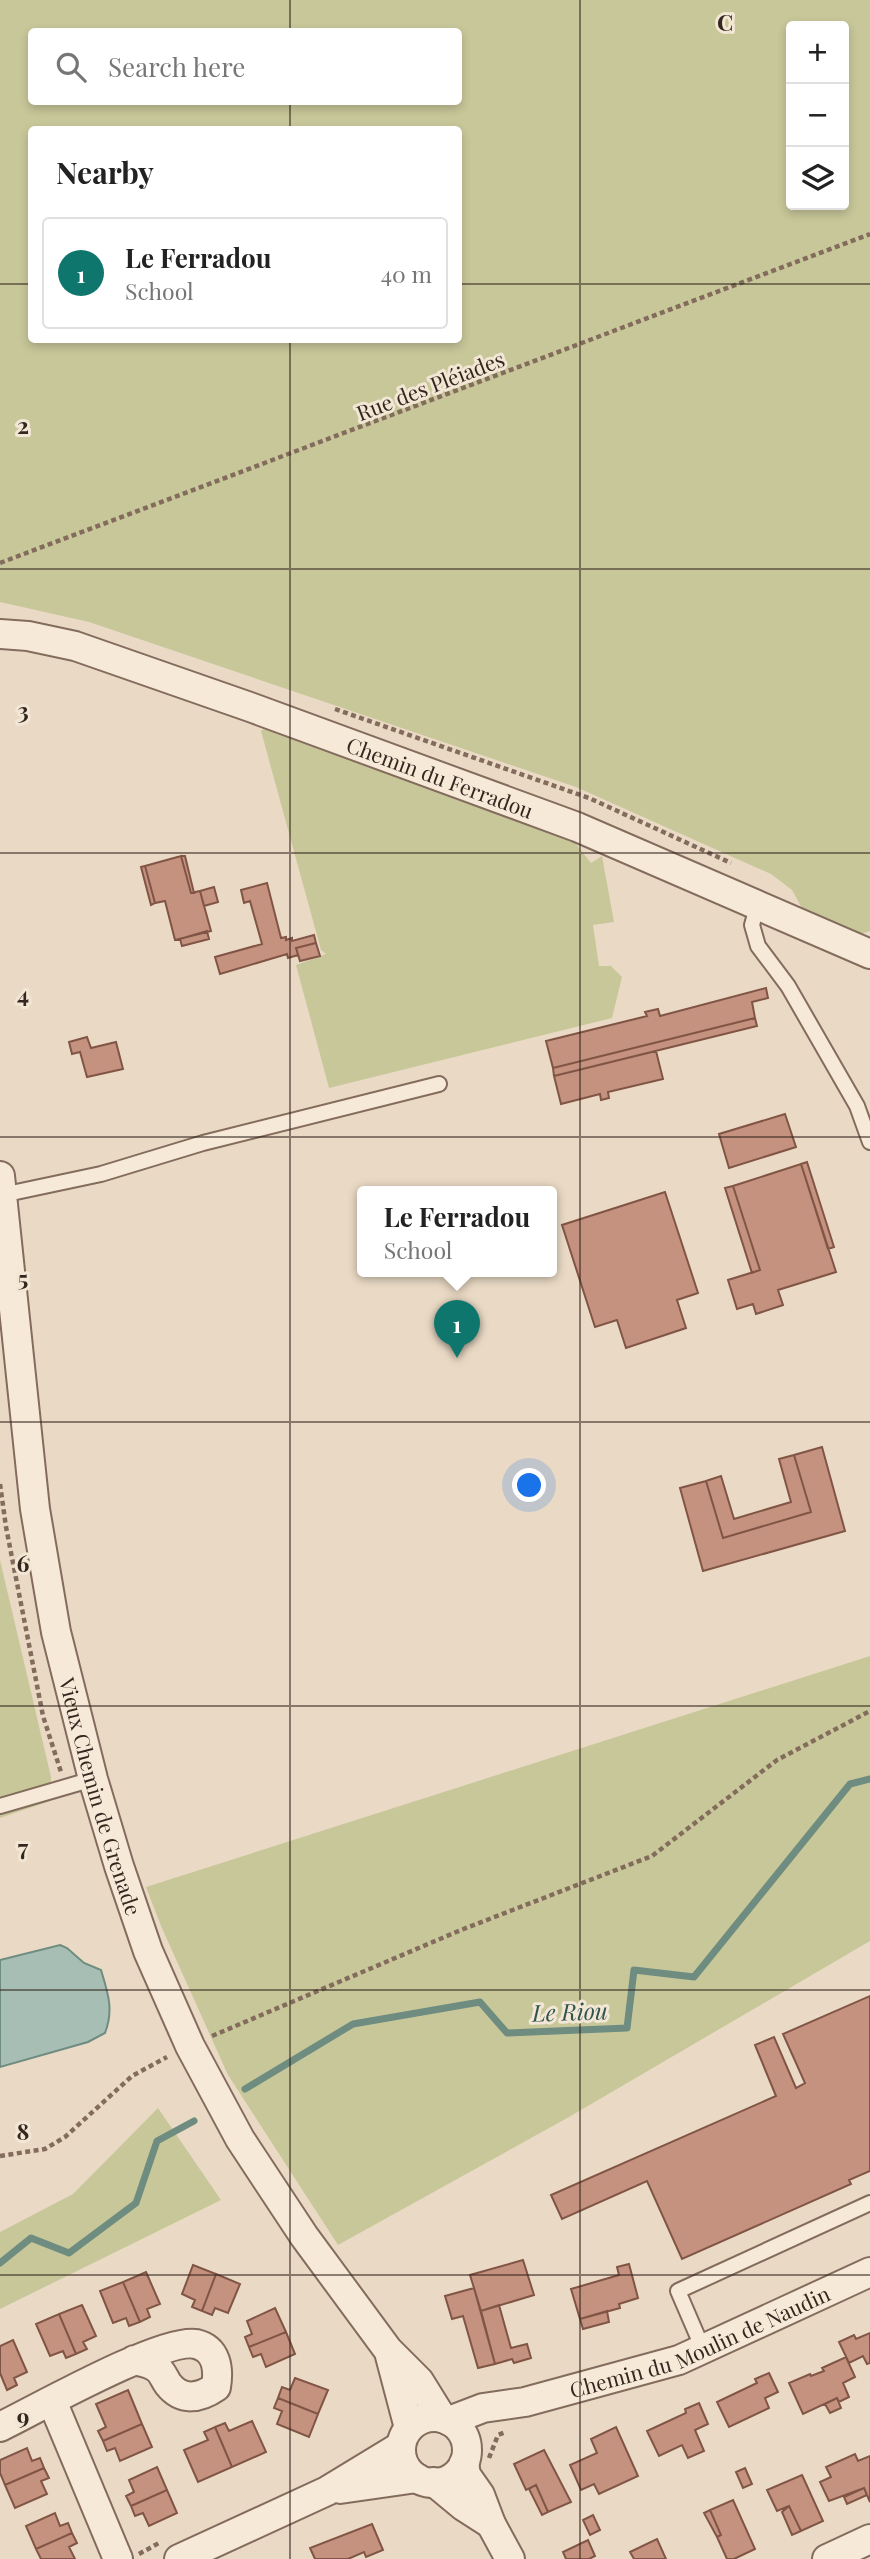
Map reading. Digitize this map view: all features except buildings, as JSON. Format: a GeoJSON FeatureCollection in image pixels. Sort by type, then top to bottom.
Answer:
{"type":"FeatureCollection","features":[{"type":"Feature","properties":{"kind":"street","name":"Chemin du Ferradou"},"geometry":{"type":"LineString","coordinates":[[0,634],[28,636],[75,646],[577,827],[870,954]]}},
{"type":"Feature","properties":{"kind":"street","name":"Vieux Chemin de Grenade"},"geometry":{"type":"LineString","coordinates":[[1,1185],[35,1509],[57,1632],[93,1779],[148,1951],[202,2070],[240,2139],[270,2187],[388,2350],[419,2381],[455,2436],[466,2475],[480,2495],[491,2524],[510,2559]]}},
{"type":"Feature","properties":{"kind":"street","name":"Chemin du Moulin de Naudin"},"geometry":{"type":"LineString","coordinates":[[455,2436],[483,2408],[525,2402],[679,2360],[870,2272]]}},
{"type":"Feature","properties":{"kind":"street","name":"Vieux Chemin de Grenade"},"geometry":{"type":"LineString","coordinates":[[388,2350],[401,2393],[405,2437]]}},
{"type":"Feature","properties":{"kind":"street"},"geometry":{"type":"LineString","coordinates":[[0,2427],[134,2360]]}},
{"type":"Feature","properties":{"kind":"street"},"geometry":{"type":"LineString","coordinates":[[52,2401],[118,2559]]}},
{"type":"Feature","properties":{"kind":"street"},"geometry":{"type":"LineString","coordinates":[[179,2559],[327,2491],[405,2437],[419,2421],[430,2417],[455,2436],[452,2477],[327,2491]]}},
{"type":"Feature","properties":{"kind":"street"},"geometry":{"type":"LineString","coordinates":[[405,2437],[405,2464],[426,2480]]}},
{"type":"Feature","properties":{"kind":"street","name":"Vieux Chemin de Grenade"},"geometry":{"type":"LineString","coordinates":[[426,2480],[491,2524]]}},
{"type":"Feature","properties":{"kind":"street"},"geometry":{"type":"LineString","coordinates":[[827,2559],[870,2539]]}},
{"type":"Feature","properties":{"kind":"lane"},"geometry":{"type":"LineString","coordinates":[[757,907],[752,925],[758,946],[788,986],[857,1106],[870,1142]]}},
{"type":"Feature","properties":{"kind":"lane"},"geometry":{"type":"LineString","coordinates":[[1,1185],[101,1174],[203,1143],[439,1084]]}},
{"type":"Feature","properties":{"kind":"lane"},"geometry":{"type":"LineString","coordinates":[[0,1806],[93,1779]]}},
{"type":"Feature","properties":{"kind":"lane"},"geometry":{"type":"LineString","coordinates":[[703,2349],[678,2291],[870,2203]]}},
{"type":"Feature","properties":{"kind":"path","name":"Rue des Pléiades"},"geometry":{"type":"LineString","coordinates":[[0,563],[870,234]]}},
{"type":"Feature","properties":{"kind":"path"},"geometry":{"type":"LineString","coordinates":[[202,2040],[461,1930],[652,1856],[776,1760],[870,1711]]}},
{"type":"Feature","properties":{"kind":"path"},"geometry":{"type":"LineString","coordinates":[[0,2156],[45,2149],[65,2137],[132,2076],[174,2054]]}},
{"type":"Feature","properties":{"kind":"green space"},"geometry":{"type":"Polygon","coordinates":[[[0,0],[870,0],[870,931],[861,934],[803,910],[792,890],[771,874],[576,787],[89,622],[0,602],[0,0]]]}},
{"type":"Feature","properties":{"kind":"green space"},"geometry":{"type":"Polygon","coordinates":[[[265,728],[284,730],[578,838],[576,844],[591,863],[602,856],[614,922],[593,925],[599,966],[611,966],[622,977],[612,1018],[329,1088],[296,965],[326,954],[321,950],[261,731],[265,728]]]}},
{"type":"Feature","properties":{"kind":"green space"},"geometry":{"type":"Polygon","coordinates":[[[0,1560],[51,1777],[50,1801],[0,1818],[0,1560]]]}},
{"type":"Feature","properties":{"kind":"green space"},"geometry":{"type":"Polygon","coordinates":[[[870,1656],[870,1941],[569,2117],[338,2245],[228,2075],[146,1887],[870,1656]]]}},
{"type":"Feature","properties":{"kind":"green space"},"geometry":{"type":"Polygon","coordinates":[[[158,2108],[221,2200],[0,2309],[0,2232],[73,2194],[158,2108]]]}},
{"type":"Feature","properties":{"kind":"shaded area"},"geometry":{"type":"Polygon","coordinates":[[[60,1945],[84,1963],[101,1970],[110,2009],[105,2033],[88,2042],[0,2067],[0,1960],[60,1945]]]}},
{"type":"Feature","properties":{"kind":"waterway","name":"Le Riou"},"geometry":{"type":"LineString","coordinates":[[245,2089],[353,2024],[480,2002],[507,2033],[627,2028],[634,1970],[694,1977],[850,1784],[870,1779]]}},
{"type":"Feature","properties":{"kind":"waterway","name":"Le Riou"},"geometry":{"type":"LineString","coordinates":[[0,2263],[31,2238],[69,2253],[136,2203],[157,2141],[194,2121]]}},
{"type":"Feature","properties":{"kind":"place","name":"Le Ferradou"},"geometry":{"type":"Point","coordinates":[457,1358]}}]}
